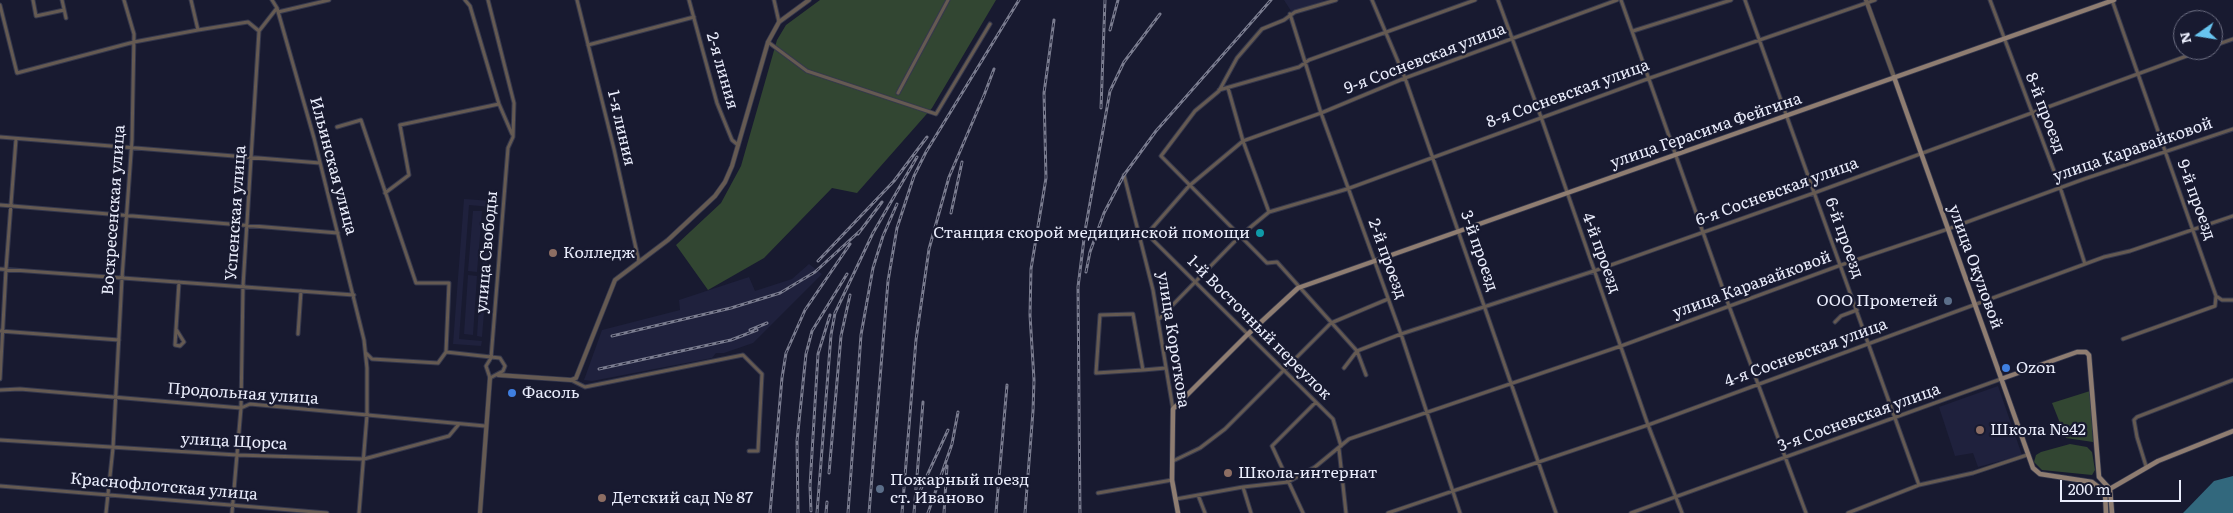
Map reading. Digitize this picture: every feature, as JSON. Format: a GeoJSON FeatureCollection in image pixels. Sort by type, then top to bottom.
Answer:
{"type":"FeatureCollection","features":[{"type":"Feature","properties":{"kind":"main road","name":"улица Герасима Фейгина"},"geometry":{"type":"LineString","coordinates":[[1173,409],[1247,335],[1298,288],[1307,283],[1786,117],[2112,0]]}},
{"type":"Feature","properties":{"kind":"main road","name":"улица Окуловой"},"geometry":{"type":"LineString","coordinates":[[1894,77],[2033,468],[2040,474],[2088,481],[2104,492]]}},
{"type":"Feature","properties":{"kind":"main road","name":"3-я Сосневская улица"},"geometry":{"type":"LineString","coordinates":[[2001,380],[2078,352],[2086,352],[2091,360],[2099,476],[2110,489]]}},
{"type":"Feature","properties":{"kind":"main road","name":"улица Короткова"},"geometry":{"type":"LineString","coordinates":[[1173,409],[1172,480],[1178,513]]}},
{"type":"Feature","properties":{"kind":"main road"},"geometry":{"type":"LineString","coordinates":[[2106,513],[2104,492],[2146,466],[2233,431]]}},
{"type":"Feature","properties":{"kind":"main road"},"geometry":{"type":"LineString","coordinates":[[2110,489],[2112,513]]}},
{"type":"Feature","properties":{"kind":"street"},"geometry":{"type":"LineString","coordinates":[[33,0],[36,16],[64,10]]}},
{"type":"Feature","properties":{"kind":"street"},"geometry":{"type":"LineString","coordinates":[[62,0],[66,18]]}},
{"type":"Feature","properties":{"kind":"street","name":"Воскресенская улица"},"geometry":{"type":"LineString","coordinates":[[106,513],[113,448],[131,148],[134,34],[124,0]]}},
{"type":"Feature","properties":{"kind":"street"},"geometry":{"type":"LineString","coordinates":[[191,0],[198,30]]}},
{"type":"Feature","properties":{"kind":"street","name":"Ильинская улица"},"geometry":{"type":"LineString","coordinates":[[272,0],[277,10],[320,163],[364,340],[367,368],[367,415],[359,513]]}},
{"type":"Feature","properties":{"kind":"street"},"geometry":{"type":"LineString","coordinates":[[0,5],[17,73],[134,42],[198,30],[248,22],[259,30],[277,10],[329,0]]}},
{"type":"Feature","properties":{"kind":"street"},"geometry":{"type":"LineString","coordinates":[[465,0],[470,6],[499,104],[513,137]]}},
{"type":"Feature","properties":{"kind":"street"},"geometry":{"type":"LineString","coordinates":[[488,0],[514,104],[513,137]]}},
{"type":"Feature","properties":{"kind":"street","name":"1-я линия"},"geometry":{"type":"LineString","coordinates":[[577,0],[639,262]]}},
{"type":"Feature","properties":{"kind":"street","name":"2-я линия"},"geometry":{"type":"LineString","coordinates":[[689,0],[717,103],[732,140],[738,144]]}},
{"type":"Feature","properties":{"kind":"street"},"geometry":{"type":"LineString","coordinates":[[774,0],[779,22]]}},
{"type":"Feature","properties":{"kind":"street"},"geometry":{"type":"LineString","coordinates":[[571,380],[576,378],[615,280],[668,240],[715,196],[725,182],[768,42],[779,22],[809,0]]}},
{"type":"Feature","properties":{"kind":"street"},"geometry":{"type":"LineString","coordinates":[[898,94],[948,0]]}},
{"type":"Feature","properties":{"kind":"street"},"geometry":{"type":"LineString","coordinates":[[1336,0],[1295,12],[1262,29],[1237,58],[1219,90],[1195,111],[1161,156],[1267,263],[1277,262],[1298,288],[1357,351],[1366,375]]}},
{"type":"Feature","properties":{"kind":"street","name":"3-й проезд"},"geometry":{"type":"LineString","coordinates":[[1372,0],[1384,33],[1405,78],[1556,513]]}},
{"type":"Feature","properties":{"kind":"street"},"geometry":{"type":"LineString","coordinates":[[1219,90],[1299,67],[1305,62],[1475,0]]}},
{"type":"Feature","properties":{"kind":"street","name":"4-й проезд"},"geometry":{"type":"LineString","coordinates":[[1498,0],[1541,117],[1648,425],[1682,513]]}},
{"type":"Feature","properties":{"kind":"street","name":"9-я Сосневская улица"},"geometry":{"type":"LineString","coordinates":[[1243,141],[1321,113],[1405,78],[1617,0]]}},
{"type":"Feature","properties":{"kind":"street"},"geometry":{"type":"LineString","coordinates":[[1621,0],[1757,384],[1806,513]]}},
{"type":"Feature","properties":{"kind":"street"},"geometry":{"type":"LineString","coordinates":[[1633,31],[1731,0]]}},
{"type":"Feature","properties":{"kind":"street","name":"6-й проезд"},"geometry":{"type":"LineString","coordinates":[[1745,0],[1919,485]]}},
{"type":"Feature","properties":{"kind":"street","name":"8-я Сосневская улица"},"geometry":{"type":"LineString","coordinates":[[1269,212],[1347,189],[1541,117],[1867,1],[1875,0]]}},
{"type":"Feature","properties":{"kind":"street","name":"8-й проезд"},"geometry":{"type":"LineString","coordinates":[[1990,0],[2060,187],[2085,264]]}},
{"type":"Feature","properties":{"kind":"street","name":"9-й проезд"},"geometry":{"type":"LineString","coordinates":[[2112,0],[2216,296]]}},
{"type":"Feature","properties":{"kind":"street","name":"улица Окуловой"},"geometry":{"type":"LineString","coordinates":[[1867,1],[1894,77]]}},
{"type":"Feature","properties":{"kind":"street","name":"2-й проезд"},"geometry":{"type":"LineString","coordinates":[[1291,15],[1321,113],[1401,334],[1460,513]]}},
{"type":"Feature","properties":{"kind":"street"},"geometry":{"type":"LineString","coordinates":[[588,45],[694,17]]}},
{"type":"Feature","properties":{"kind":"street"},"geometry":{"type":"LineString","coordinates":[[768,42],[807,70],[936,114],[990,24]]}},
{"type":"Feature","properties":{"kind":"street","name":"Успенская улица"},"geometry":{"type":"LineString","coordinates":[[232,513],[241,408],[243,286],[259,30]]}},
{"type":"Feature","properties":{"kind":"street","name":"6-я Сосневская улица"},"geometry":{"type":"LineString","coordinates":[[1357,351],[1401,334],[1594,270],[1814,193],[2175,60]]}},
{"type":"Feature","properties":{"kind":"street"},"geometry":{"type":"LineString","coordinates":[[1158,320],[1241,235],[1269,212],[1243,141],[1228,88]]}},
{"type":"Feature","properties":{"kind":"street"},"geometry":{"type":"LineString","coordinates":[[385,193],[409,175],[400,125],[499,104]]}},
{"type":"Feature","properties":{"kind":"street"},"geometry":{"type":"LineString","coordinates":[[337,127],[360,120],[416,283],[449,283],[446,352],[438,363],[372,360],[366,352]]}},
{"type":"Feature","properties":{"kind":"street","name":"улица Каравайковой"},"geometry":{"type":"LineString","coordinates":[[1288,482],[1340,448],[1349,439],[1621,346],[1841,266],[1948,230],[2060,187],[2233,129]]}},
{"type":"Feature","properties":{"kind":"street"},"geometry":{"type":"LineString","coordinates":[[0,137],[320,163]]}},
{"type":"Feature","properties":{"kind":"street","name":"улица Свободы"},"geometry":{"type":"LineString","coordinates":[[491,358],[508,148],[513,137]]}},
{"type":"Feature","properties":{"kind":"street"},"geometry":{"type":"LineString","coordinates":[[0,378],[1,331],[16,139]]}},
{"type":"Feature","properties":{"kind":"street"},"geometry":{"type":"LineString","coordinates":[[1141,238],[1147,234],[1189,186],[1243,141]]}},
{"type":"Feature","properties":{"kind":"street","name":"улица Короткова"},"geometry":{"type":"LineString","coordinates":[[1124,175],[1141,238],[1158,320],[1173,409]]}},
{"type":"Feature","properties":{"kind":"street"},"geometry":{"type":"LineString","coordinates":[[0,204],[338,233]]}},
{"type":"Feature","properties":{"kind":"street","name":"4-я Сосневская улица"},"geometry":{"type":"LineString","coordinates":[[1388,513],[1648,425],[2085,264],[2233,216]]}},
{"type":"Feature","properties":{"kind":"street","name":"1-й Восточный переулок"},"geometry":{"type":"LineString","coordinates":[[1147,234],[1333,420],[1340,448],[1346,513]]}},
{"type":"Feature","properties":{"kind":"street"},"geometry":{"type":"LineString","coordinates":[[0,269],[354,295]]}},
{"type":"Feature","properties":{"kind":"street"},"geometry":{"type":"LineString","coordinates":[[176,329],[184,342],[180,346],[175,345],[176,329],[179,282]]}},
{"type":"Feature","properties":{"kind":"street"},"geometry":{"type":"LineString","coordinates":[[298,334],[300,291]]}},
{"type":"Feature","properties":{"kind":"street"},"geometry":{"type":"LineString","coordinates":[[2123,339],[2215,306],[2216,296],[2222,300],[2233,300]]}},
{"type":"Feature","properties":{"kind":"street"},"geometry":{"type":"LineString","coordinates":[[1173,461],[1200,448],[1225,430],[1331,323],[1388,299]]}},
{"type":"Feature","properties":{"kind":"street"},"geometry":{"type":"LineString","coordinates":[[1835,322],[1841,316],[1857,310]]}},
{"type":"Feature","properties":{"kind":"street"},"geometry":{"type":"LineString","coordinates":[[1143,370],[1133,314],[1100,315],[1096,373],[1143,370],[1166,368]]}},
{"type":"Feature","properties":{"kind":"street"},"geometry":{"type":"LineString","coordinates":[[1,331],[119,340]]}},
{"type":"Feature","properties":{"kind":"street"},"geometry":{"type":"LineString","coordinates":[[1344,368],[1357,351]]}},
{"type":"Feature","properties":{"kind":"street"},"geometry":{"type":"LineString","coordinates":[[446,352],[500,358],[504,363],[504,369],[498,375],[490,378]]}},
{"type":"Feature","properties":{"kind":"street"},"geometry":{"type":"LineString","coordinates":[[488,371],[492,375],[571,380],[585,387],[743,355],[762,374],[758,451],[748,451]]}},
{"type":"Feature","properties":{"kind":"street"},"geometry":{"type":"LineString","coordinates":[[480,513],[490,378],[487,363],[491,358]]}},
{"type":"Feature","properties":{"kind":"street","name":"3-я Сосневская улица"},"geometry":{"type":"LineString","coordinates":[[1631,513],[2001,380]]}},
{"type":"Feature","properties":{"kind":"street"},"geometry":{"type":"LineString","coordinates":[[2146,466],[2137,437],[2134,420],[2136,417],[2233,380]]}},
{"type":"Feature","properties":{"kind":"street","name":"Продольная улица"},"geometry":{"type":"LineString","coordinates":[[0,390],[20,389],[241,408],[250,404],[485,426]]}},
{"type":"Feature","properties":{"kind":"street"},"geometry":{"type":"LineString","coordinates":[[1303,513],[1272,446],[1316,402]]}},
{"type":"Feature","properties":{"kind":"street","name":"улица Щорса"},"geometry":{"type":"LineString","coordinates":[[0,440],[237,455],[364,459],[449,436],[459,424]]}},
{"type":"Feature","properties":{"kind":"street"},"geometry":{"type":"LineString","coordinates":[[1848,513],[1919,485],[1973,473],[2027,455]]}},
{"type":"Feature","properties":{"kind":"street"},"geometry":{"type":"LineString","coordinates":[[1098,493],[1172,480]]}},
{"type":"Feature","properties":{"kind":"street"},"geometry":{"type":"LineString","coordinates":[[1176,499],[1243,487],[1288,482]]}},
{"type":"Feature","properties":{"kind":"street","name":"Краснофлотская улица"},"geometry":{"type":"LineString","coordinates":[[0,486],[327,513]]}},
{"type":"Feature","properties":{"kind":"street"},"geometry":{"type":"LineString","coordinates":[[1243,487],[1251,513]]}},
{"type":"Feature","properties":{"kind":"street"},"geometry":{"type":"LineString","coordinates":[[1198,495],[1205,513]]}},
{"type":"Feature","properties":{"kind":"shaded area"},"geometry":{"type":"Polygon","coordinates":[[[1284,0],[1325,0],[1293,14],[1284,0]]]}},
{"type":"Feature","properties":{"kind":"shaded area"},"geometry":{"type":"Polygon","coordinates":[[[464,199],[493,201],[493,207],[469,205],[459,339],[482,341],[481,346],[453,344],[464,199]]]}},
{"type":"Feature","properties":{"kind":"shaded area"},"geometry":{"type":"Polygon","coordinates":[[[487,210],[492,210],[487,272],[482,271],[487,210]]]}},
{"type":"Feature","properties":{"kind":"shaded area"},"geometry":{"type":"Polygon","coordinates":[[[473,211],[482,211],[477,272],[468,271],[473,211]]]}},
{"type":"Feature","properties":{"kind":"shaded area"},"geometry":{"type":"Polygon","coordinates":[[[809,264],[822,274],[753,343],[724,353],[716,353],[712,358],[592,381],[584,380],[602,330],[680,310],[679,300],[749,277],[755,291],[792,279],[809,264]]]}},
{"type":"Feature","properties":{"kind":"shaded area"},"geometry":{"type":"Polygon","coordinates":[[[468,275],[477,276],[473,335],[464,334],[468,275]]]}},
{"type":"Feature","properties":{"kind":"shaded area"},"geometry":{"type":"Polygon","coordinates":[[[481,275],[487,276],[482,337],[477,336],[481,275]]]}},
{"type":"Feature","properties":{"kind":"shaded area","name":"Школа №42"},"geometry":{"type":"Polygon","coordinates":[[[1998,386],[2022,455],[1978,467],[1973,453],[1955,456],[1939,407],[1998,386]]]}},
{"type":"Feature","properties":{"kind":"shaded area"},"geometry":{"type":"Polygon","coordinates":[[[2233,476],[2233,513],[2183,513],[2214,481],[2233,476]]]}},
{"type":"Feature","properties":{"kind":"green space"},"geometry":{"type":"Polygon","coordinates":[[[820,0],[996,0],[932,108],[857,193],[832,188],[764,258],[708,290],[676,245],[721,203],[741,166],[777,40],[786,25],[820,0]]]}},
{"type":"Feature","properties":{"kind":"green space"},"geometry":{"type":"Polygon","coordinates":[[[2090,391],[2093,442],[2066,438],[2052,403],[2090,391]]]}},
{"type":"Feature","properties":{"kind":"green space"},"geometry":{"type":"Polygon","coordinates":[[[2070,444],[2087,447],[2092,452],[2095,470],[2092,475],[2042,470],[2034,462],[2036,455],[2041,452],[2070,444]]]}},
{"type":"Feature","properties":{"kind":"railway"},"geometry":{"type":"LineString","coordinates":[[869,513],[888,281],[897,228],[914,176],[926,152],[1019,0]]}},
{"type":"Feature","properties":{"kind":"railway"},"geometry":{"type":"LineString","coordinates":[[1101,108],[1105,0]]}},
{"type":"Feature","properties":{"kind":"railway"},"geometry":{"type":"LineString","coordinates":[[1110,30],[1118,0]]}},
{"type":"Feature","properties":{"kind":"railway"},"geometry":{"type":"LineString","coordinates":[[1086,272],[1090,252],[1104,213],[1124,175],[1156,131],[1271,0]]}},
{"type":"Feature","properties":{"kind":"railway"},"geometry":{"type":"LineString","coordinates":[[1080,513],[1078,287],[1085,231],[1110,91],[1124,62],[1160,14]]}},
{"type":"Feature","properties":{"kind":"railway"},"geometry":{"type":"LineString","coordinates":[[1025,513],[1034,380],[1030,315],[1031,269],[1046,178],[1044,93],[1054,20]]}},
{"type":"Feature","properties":{"kind":"railway"},"geometry":{"type":"LineString","coordinates":[[983,98],[994,69]]}},
{"type":"Feature","properties":{"kind":"railway"},"geometry":{"type":"LineString","coordinates":[[902,513],[916,340],[929,249],[949,177],[985,93]]}},
{"type":"Feature","properties":{"kind":"railway"},"geometry":{"type":"LineString","coordinates":[[818,261],[894,181],[927,137]]}},
{"type":"Feature","properties":{"kind":"railway"},"geometry":{"type":"LineString","coordinates":[[817,513],[831,335],[835,313],[873,233],[917,157]]}},
{"type":"Feature","properties":{"kind":"railway"},"geometry":{"type":"LineString","coordinates":[[951,213],[962,162]]}},
{"type":"Feature","properties":{"kind":"railway"},"geometry":{"type":"LineString","coordinates":[[858,234],[882,202]]}},
{"type":"Feature","properties":{"kind":"railway"},"geometry":{"type":"LineString","coordinates":[[848,513],[861,335],[873,268],[883,236],[897,204]]}},
{"type":"Feature","properties":{"kind":"railway"},"geometry":{"type":"LineString","coordinates":[[612,336],[731,308],[780,293],[815,272],[862,229]]}},
{"type":"Feature","properties":{"kind":"railway"},"geometry":{"type":"LineString","coordinates":[[770,513],[786,353],[805,310],[850,244]]}},
{"type":"Feature","properties":{"kind":"railway"},"geometry":{"type":"LineString","coordinates":[[798,513],[797,441],[806,354],[812,331],[847,274]]}},
{"type":"Feature","properties":{"kind":"railway"},"geometry":{"type":"LineString","coordinates":[[829,473],[841,336],[850,295]]}},
{"type":"Feature","properties":{"kind":"railway"},"geometry":{"type":"LineString","coordinates":[[811,511],[810,486],[818,354],[830,315]]}},
{"type":"Feature","properties":{"kind":"railway"},"geometry":{"type":"LineString","coordinates":[[750,330],[767,323]]}},
{"type":"Feature","properties":{"kind":"railway"},"geometry":{"type":"LineString","coordinates":[[599,369],[731,340],[757,330]]}},
{"type":"Feature","properties":{"kind":"railway"},"geometry":{"type":"LineString","coordinates":[[996,513],[1007,385]]}},
{"type":"Feature","properties":{"kind":"railway"},"geometry":{"type":"LineString","coordinates":[[914,513],[923,402]]}},
{"type":"Feature","properties":{"kind":"railway"},"geometry":{"type":"LineString","coordinates":[[928,513],[952,444],[958,412]]}},
{"type":"Feature","properties":{"kind":"railway"},"geometry":{"type":"LineString","coordinates":[[920,491],[948,430]]}},
{"type":"Feature","properties":{"kind":"railway"},"geometry":{"type":"LineString","coordinates":[[944,513],[947,466]]}},
{"type":"Feature","properties":{"kind":"railway"},"geometry":{"type":"LineString","coordinates":[[826,513],[827,502]]}},
{"type":"Feature","properties":{"kind":"place","name":"Станция скорой медицинской помощи"},"geometry":{"type":"Point","coordinates":[1260,233]}},
{"type":"Feature","properties":{"kind":"place","name":"Колледж"},"geometry":{"type":"Point","coordinates":[553,253]}},
{"type":"Feature","properties":{"kind":"place","name":"ООО Прометей"},"geometry":{"type":"Point","coordinates":[1948,301]}},
{"type":"Feature","properties":{"kind":"place","name":"Ozon"},"geometry":{"type":"Point","coordinates":[2006,368]}},
{"type":"Feature","properties":{"kind":"place","name":"Фасоль"},"geometry":{"type":"Point","coordinates":[512,393]}},
{"type":"Feature","properties":{"kind":"place","name":"Школа №42"},"geometry":{"type":"Point","coordinates":[1980,430]}},
{"type":"Feature","properties":{"kind":"place","name":"Школа-интернат"},"geometry":{"type":"Point","coordinates":[1228,473]}},
{"type":"Feature","properties":{"kind":"place","name":"Пожарный поезд ст. Иваново"},"geometry":{"type":"Point","coordinates":[880,489]}},
{"type":"Feature","properties":{"kind":"place","name":"Детский сад № 87"},"geometry":{"type":"Point","coordinates":[602,498]}}]}
